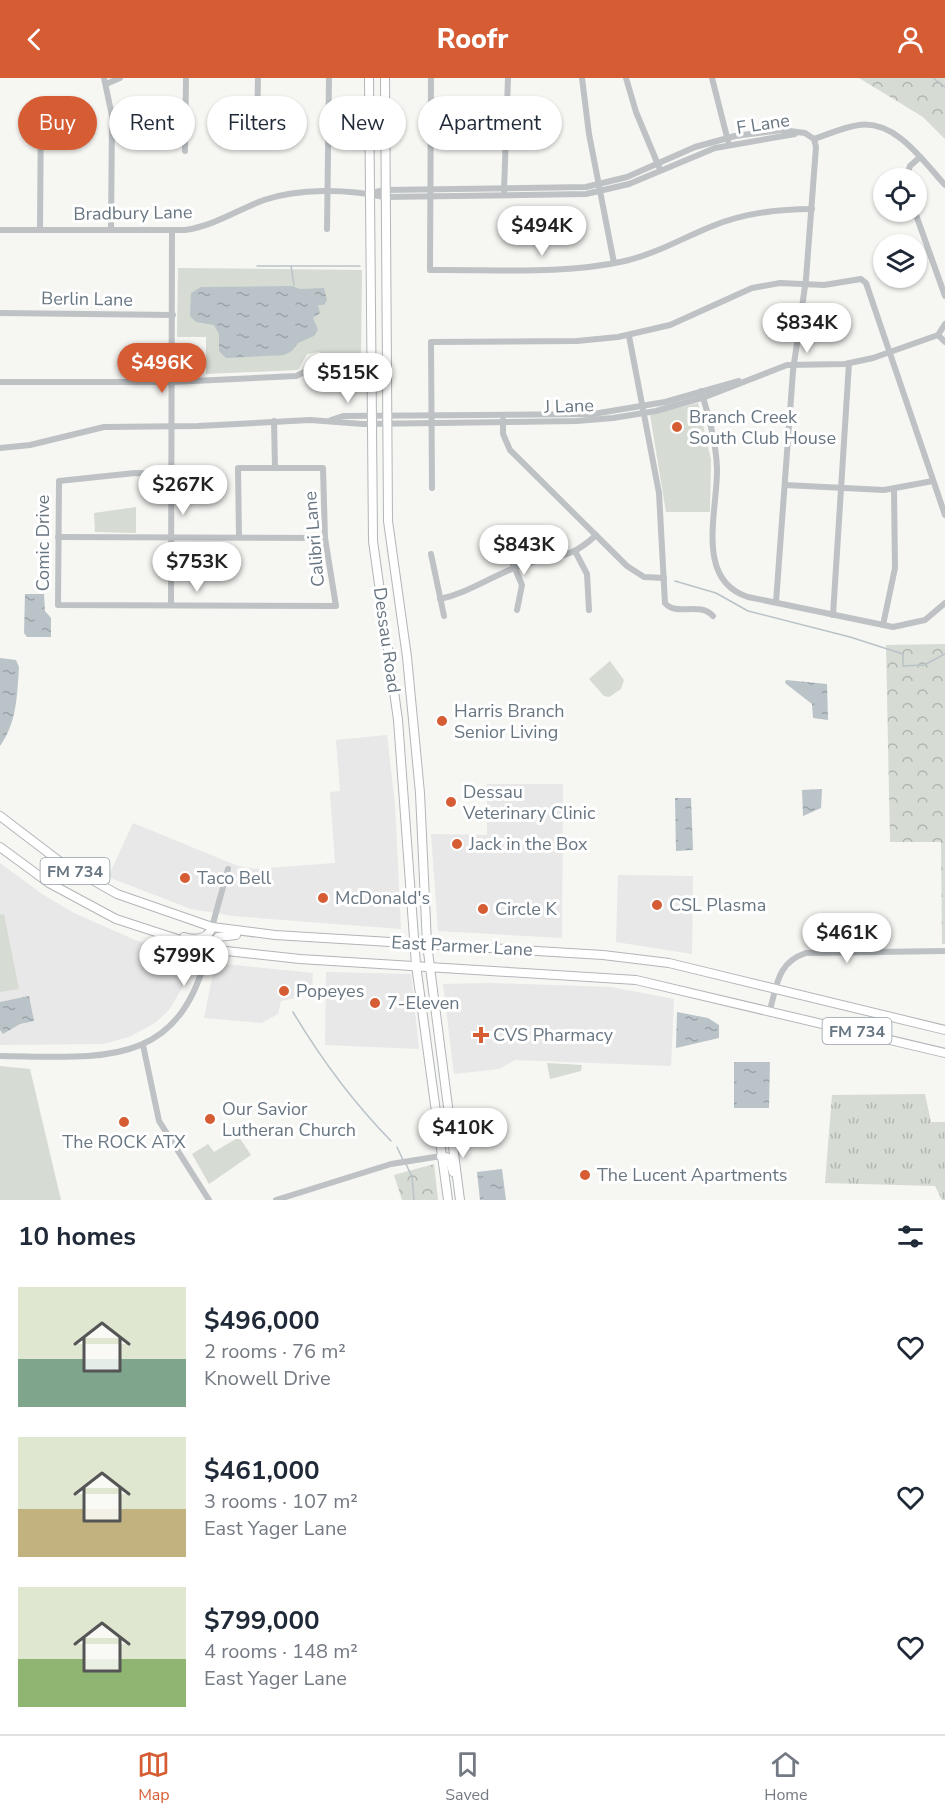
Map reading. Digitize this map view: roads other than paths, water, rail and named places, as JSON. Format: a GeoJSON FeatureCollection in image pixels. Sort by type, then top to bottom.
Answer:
{"type":"FeatureCollection","features":[{"type":"Feature","properties":{"kind":"main road","name":"Dessau Road"},"geometry":{"type":"LineString","coordinates":[[369,78],[371,509],[405,795],[416,965],[437,1126],[436,1156],[448,1200]]}},
{"type":"Feature","properties":{"kind":"main road","name":"Dessau Road"},"geometry":{"type":"LineString","coordinates":[[385,78],[388,521],[407,657],[420,793],[429,965],[460,1200]]}},
{"type":"Feature","properties":{"kind":"main road"},"geometry":{"type":"LineString","coordinates":[[376,563],[392,560]]}},
{"type":"Feature","properties":{"kind":"main road"},"geometry":{"type":"LineString","coordinates":[[405,795],[420,793]]}},
{"type":"Feature","properties":{"kind":"main road","name":"East Parmer Lane"},"geometry":{"type":"LineString","coordinates":[[0,816],[32,842],[92,881],[139,903],[212,927],[281,936],[603,955],[669,963],[945,1030]]}},
{"type":"Feature","properties":{"kind":"main road","name":"East Parmer Lane"},"geometry":{"type":"LineString","coordinates":[[0,847],[80,901],[147,931],[208,949],[252,955],[636,980],[945,1053]]}},
{"type":"Feature","properties":{"kind":"main road"},"geometry":{"type":"LineString","coordinates":[[147,931],[154,929],[195,939],[209,934],[212,927]]}},
{"type":"Feature","properties":{"kind":"main road"},"geometry":{"type":"LineString","coordinates":[[208,949],[214,939],[223,935],[269,940],[281,936]]}},
{"type":"Feature","properties":{"kind":"main road"},"geometry":{"type":"LineString","coordinates":[[437,1126],[442,1135],[445,1150],[456,1158]]}},
{"type":"Feature","properties":{"kind":"main road"},"geometry":{"type":"LineString","coordinates":[[436,1156],[448,1158],[454,1183],[459,1191]]}},
{"type":"Feature","properties":{"kind":"street"},"geometry":{"type":"LineString","coordinates":[[111,230],[112,116],[105,81],[120,78]]}},
{"type":"Feature","properties":{"kind":"street"},"geometry":{"type":"LineString","coordinates":[[185,152],[186,78]]}},
{"type":"Feature","properties":{"kind":"street"},"geometry":{"type":"LineString","coordinates":[[258,78],[258,96]]}},
{"type":"Feature","properties":{"kind":"street"},"geometry":{"type":"LineString","coordinates":[[327,229],[329,78]]}},
{"type":"Feature","properties":{"kind":"street"},"geometry":{"type":"LineString","coordinates":[[431,78],[430,270],[556,268],[614,263],[647,254],[742,216],[769,211],[812,209]]}},
{"type":"Feature","properties":{"kind":"street"},"geometry":{"type":"LineString","coordinates":[[504,193],[508,78]]}},
{"type":"Feature","properties":{"kind":"street"},"geometry":{"type":"LineString","coordinates":[[582,78],[589,135],[614,263]]}},
{"type":"Feature","properties":{"kind":"street"},"geometry":{"type":"LineString","coordinates":[[626,78],[636,112],[660,167]]}},
{"type":"Feature","properties":{"kind":"street"},"geometry":{"type":"LineString","coordinates":[[711,78],[728,141]]}},
{"type":"Feature","properties":{"kind":"street"},"geometry":{"type":"LineString","coordinates":[[776,602],[794,365],[812,209],[816,147],[814,139],[841,129],[868,125],[900,137],[945,185]]}},
{"type":"Feature","properties":{"kind":"street","name":"F Lane"},"geometry":{"type":"LineString","coordinates":[[368,194],[504,193],[600,188],[660,167],[695,147],[782,130],[801,133],[814,139]]}},
{"type":"Feature","properties":{"kind":"street"},"geometry":{"type":"LineString","coordinates":[[40,229],[41,150]]}},
{"type":"Feature","properties":{"kind":"street"},"geometry":{"type":"LineString","coordinates":[[909,168],[920,158]]}},
{"type":"Feature","properties":{"kind":"street","name":"Bradbury Lane"},"geometry":{"type":"LineString","coordinates":[[0,230],[172,230],[210,225],[262,201],[283,195],[368,194]]}},
{"type":"Feature","properties":{"kind":"street"},"geometry":{"type":"LineString","coordinates":[[919,222],[945,296]]}},
{"type":"Feature","properties":{"kind":"street"},"geometry":{"type":"LineString","coordinates":[[171,605],[172,230]]}},
{"type":"Feature","properties":{"kind":"street"},"geometry":{"type":"LineString","coordinates":[[432,488],[431,342],[577,342],[629,336],[684,320],[752,288],[780,283],[824,285],[857,279],[864,281],[945,515]]}},
{"type":"Feature","properties":{"kind":"street","name":"Berlin Lane"},"geometry":{"type":"LineString","coordinates":[[0,313],[173,315]]}},
{"type":"Feature","properties":{"kind":"street"},"geometry":{"type":"LineString","coordinates":[[945,324],[938,335],[945,342]]}},
{"type":"Feature","properties":{"kind":"street","name":"J Lane"},"geometry":{"type":"LineString","coordinates":[[387,419],[432,415],[503,419],[597,420],[702,394],[794,365],[849,363],[890,353],[938,335]]}},
{"type":"Feature","properties":{"kind":"street"},"geometry":{"type":"LineString","coordinates":[[629,336],[660,501],[665,603],[670,608],[699,609],[713,616]]}},
{"type":"Feature","properties":{"kind":"street"},"geometry":{"type":"LineString","coordinates":[[833,615],[849,363]]}},
{"type":"Feature","properties":{"kind":"street"},"geometry":{"type":"LineString","coordinates":[[0,382],[172,382],[296,376],[315,367]]}},
{"type":"Feature","properties":{"kind":"street"},"geometry":{"type":"LineString","coordinates":[[702,394],[712,430],[716,458],[715,564],[722,578],[736,591],[833,615],[903,627],[918,623],[935,613],[945,603]]}},
{"type":"Feature","properties":{"kind":"street"},"geometry":{"type":"LineString","coordinates":[[0,448],[30,444],[95,428],[331,420],[343,416],[371,420],[387,419]]}},
{"type":"Feature","properties":{"kind":"street","name":"J Lane"},"geometry":{"type":"LineString","coordinates":[[387,419],[432,423],[503,419]]}},
{"type":"Feature","properties":{"kind":"street"},"geometry":{"type":"LineString","coordinates":[[503,419],[503,434],[510,450],[596,536],[639,575],[664,578]]}},
{"type":"Feature","properties":{"kind":"street"},"geometry":{"type":"LineString","coordinates":[[239,537],[238,468],[275,468],[274,421]]}},
{"type":"Feature","properties":{"kind":"street","name":"Calibri Lane"},"geometry":{"type":"LineString","coordinates":[[171,605],[336,606],[325,538],[323,468],[275,468]]}},
{"type":"Feature","properties":{"kind":"street","name":"Comic Drive"},"geometry":{"type":"LineString","coordinates":[[171,474],[135,473],[58,481],[58,605],[171,605]]}},
{"type":"Feature","properties":{"kind":"street"},"geometry":{"type":"LineString","coordinates":[[785,484],[842,489],[894,490],[933,481]]}},
{"type":"Feature","properties":{"kind":"street"},"geometry":{"type":"LineString","coordinates":[[883,625],[896,561],[894,490]]}},
{"type":"Feature","properties":{"kind":"street"},"geometry":{"type":"LineString","coordinates":[[440,599],[468,590],[514,567],[576,553],[596,536]]}},
{"type":"Feature","properties":{"kind":"street"},"geometry":{"type":"LineString","coordinates":[[58,537],[325,538]]}},
{"type":"Feature","properties":{"kind":"street"},"geometry":{"type":"LineString","coordinates":[[508,553],[522,585],[517,610]]}},
{"type":"Feature","properties":{"kind":"street"},"geometry":{"type":"LineString","coordinates":[[576,553],[587,574],[589,610]]}},
{"type":"Feature","properties":{"kind":"street"},"geometry":{"type":"LineString","coordinates":[[431,554],[444,616]]}},
{"type":"Feature","properties":{"kind":"street"},"geometry":{"type":"LineString","coordinates":[[212,927],[228,869]]}},
{"type":"Feature","properties":{"kind":"street"},"geometry":{"type":"LineString","coordinates":[[0,1056],[104,1056],[144,1045],[168,1028],[185,1010],[198,984],[208,949]]}},
{"type":"Feature","properties":{"kind":"street"},"geometry":{"type":"LineString","coordinates":[[770,1010],[780,974],[789,960],[806,953],[945,951]]}},
{"type":"Feature","properties":{"kind":"street"},"geometry":{"type":"LineString","coordinates":[[144,1045],[159,1121],[209,1200]]}},
{"type":"Feature","properties":{"kind":"street"},"geometry":{"type":"LineString","coordinates":[[276,1200],[391,1164],[436,1156]]}},
{"type":"Feature","properties":{"kind":"water"},"geometry":{"type":"Polygon","coordinates":[[[292,286],[300,289],[324,288],[327,300],[324,305],[318,305],[320,313],[313,318],[318,330],[314,336],[298,343],[292,351],[284,355],[226,358],[219,351],[219,334],[214,325],[196,322],[190,316],[191,293],[201,287],[292,286]]]}},
{"type":"Feature","properties":{"kind":"water"},"geometry":{"type":"Polygon","coordinates":[[[25,594],[44,594],[45,611],[51,618],[51,637],[27,637],[24,633],[25,594]]]}},
{"type":"Feature","properties":{"kind":"water"},"geometry":{"type":"Polygon","coordinates":[[[0,658],[16,660],[19,667],[13,718],[0,746],[0,658]]]}},
{"type":"Feature","properties":{"kind":"water"},"geometry":{"type":"Polygon","coordinates":[[[786,680],[827,684],[828,720],[813,718],[812,704],[785,683],[786,680]]]}},
{"type":"Feature","properties":{"kind":"water"},"geometry":{"type":"Polygon","coordinates":[[[822,789],[821,808],[803,816],[802,790],[822,789]]]}},
{"type":"Feature","properties":{"kind":"water"},"geometry":{"type":"Polygon","coordinates":[[[675,798],[691,798],[693,850],[676,851],[675,798]]]}},
{"type":"Feature","properties":{"kind":"water"},"geometry":{"type":"Polygon","coordinates":[[[29,996],[34,1021],[20,1024],[3,1034],[0,1030],[0,1002],[29,996]]]}},
{"type":"Feature","properties":{"kind":"water"},"geometry":{"type":"Polygon","coordinates":[[[677,1012],[708,1018],[719,1025],[719,1038],[676,1048],[677,1012]]]}},
{"type":"Feature","properties":{"kind":"water"},"geometry":{"type":"Polygon","coordinates":[[[734,1062],[770,1062],[769,1108],[734,1108],[734,1062]]]}},
{"type":"Feature","properties":{"kind":"water"},"geometry":{"type":"Polygon","coordinates":[[[502,1169],[506,1200],[480,1200],[477,1172],[502,1169]]]}},
{"type":"Feature","properties":{"kind":"waterway"},"geometry":{"type":"LineString","coordinates":[[933,78],[945,87]]}},
{"type":"Feature","properties":{"kind":"waterway"},"geometry":{"type":"LineString","coordinates":[[257,266],[360,266]]}},
{"type":"Feature","properties":{"kind":"waterway"},"geometry":{"type":"LineString","coordinates":[[291,266],[294,285]]}},
{"type":"Feature","properties":{"kind":"waterway"},"geometry":{"type":"LineString","coordinates":[[675,581],[716,593],[748,611],[850,637],[903,654],[903,666],[924,665],[945,654]]}},
{"type":"Feature","properties":{"kind":"waterway"},"geometry":{"type":"LineString","coordinates":[[293,1012],[338,1080],[391,1141]]}},
{"type":"Feature","properties":{"kind":"waterway"},"geometry":{"type":"LineString","coordinates":[[397,1147],[403,1160]]}},
{"type":"Feature","properties":{"kind":"waterway"},"geometry":{"type":"LineString","coordinates":[[406,1164],[412,1177],[414,1200]]}},
{"type":"Feature","properties":{"kind":"place","name":"Branch Creek South Club House"},"geometry":{"type":"Point","coordinates":[677,427]}},
{"type":"Feature","properties":{"kind":"place","name":"Harris Branch Senior Living"},"geometry":{"type":"Point","coordinates":[442,721]}},
{"type":"Feature","properties":{"kind":"place","name":"Dessau Veterinary Clinic"},"geometry":{"type":"Point","coordinates":[451,802]}},
{"type":"Feature","properties":{"kind":"place","name":"Jack in the Box"},"geometry":{"type":"Point","coordinates":[457,844]}},
{"type":"Feature","properties":{"kind":"place","name":"Taco Bell"},"geometry":{"type":"Point","coordinates":[185,878]}},
{"type":"Feature","properties":{"kind":"place","name":"McDonald's"},"geometry":{"type":"Point","coordinates":[323,898]}},
{"type":"Feature","properties":{"kind":"place","name":"CSL Plasma"},"geometry":{"type":"Point","coordinates":[657,905]}},
{"type":"Feature","properties":{"kind":"place","name":"Circle K"},"geometry":{"type":"Point","coordinates":[483,909]}},
{"type":"Feature","properties":{"kind":"place","name":"Popeyes"},"geometry":{"type":"Point","coordinates":[284,991]}},
{"type":"Feature","properties":{"kind":"place","name":"7-Eleven"},"geometry":{"type":"Point","coordinates":[375,1003]}},
{"type":"Feature","properties":{"kind":"place","name":"CVS Pharmacy"},"geometry":{"type":"Point","coordinates":[481,1035]}},
{"type":"Feature","properties":{"kind":"place","name":"Our Savior Lutheran Church"},"geometry":{"type":"Point","coordinates":[210,1119]}},
{"type":"Feature","properties":{"kind":"place","name":"The ROCK ATX"},"geometry":{"type":"Point","coordinates":[124,1122]}},
{"type":"Feature","properties":{"kind":"place","name":"The Lucent Apartments"},"geometry":{"type":"Point","coordinates":[585,1175]}}]}
